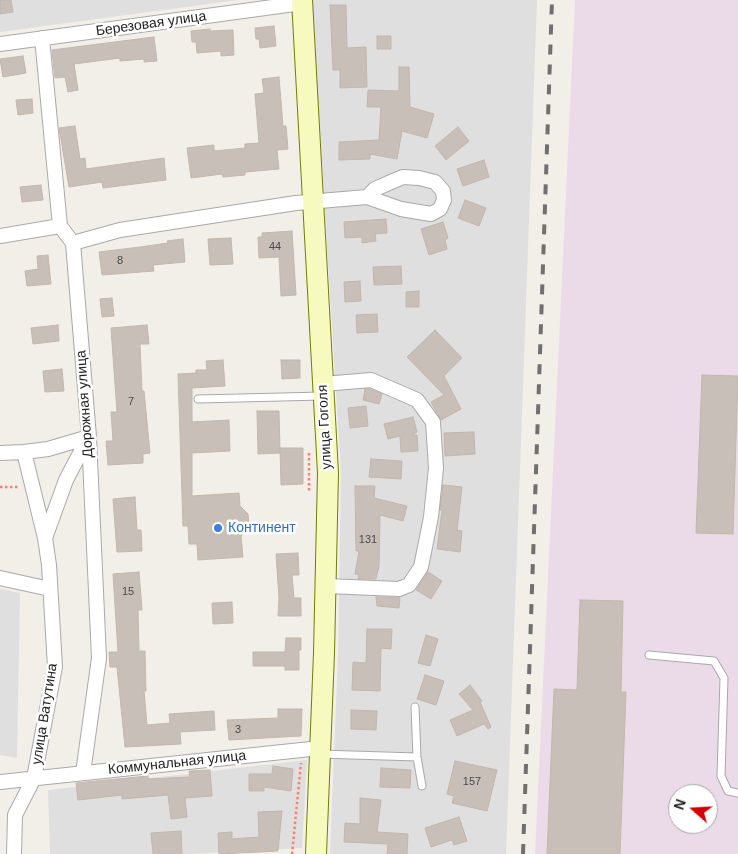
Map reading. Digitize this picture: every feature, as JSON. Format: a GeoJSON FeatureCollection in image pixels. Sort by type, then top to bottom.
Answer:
{"type":"FeatureCollection","features":[{"type":"Feature","properties":{"kind":"main road","name":"улица Гоголя"},"geometry":{"type":"LineString","coordinates":[[302,2],[328,473],[326,586],[314,751],[316,854]]}},
{"type":"Feature","properties":{"kind":"street","name":"Березовая улица"},"geometry":{"type":"LineString","coordinates":[[0,44],[302,2]]}},
{"type":"Feature","properties":{"kind":"street"},"geometry":{"type":"LineString","coordinates":[[42,38],[60,226],[72,243],[120,230],[313,201],[367,197],[401,209],[431,214],[440,209],[444,200],[442,191],[435,182],[403,177],[375,189],[367,197]]}},
{"type":"Feature","properties":{"kind":"street"},"geometry":{"type":"LineString","coordinates":[[0,236],[60,226]]}},
{"type":"Feature","properties":{"kind":"street","name":"Дорожная улица"},"geometry":{"type":"LineString","coordinates":[[72,243],[89,437],[99,658],[83,773]]}},
{"type":"Feature","properties":{"kind":"street"},"geometry":{"type":"LineString","coordinates":[[323,390],[371,380],[417,400],[433,422],[436,468],[431,516],[421,567],[409,585],[399,589],[326,586]]}},
{"type":"Feature","properties":{"kind":"street"},"geometry":{"type":"LineString","coordinates":[[0,453],[48,449],[89,437]]}},
{"type":"Feature","properties":{"kind":"street"},"geometry":{"type":"LineString","coordinates":[[45,538],[66,480],[89,437]]}},
{"type":"Feature","properties":{"kind":"street","name":"улица Ватутина"},"geometry":{"type":"LineString","coordinates":[[24,452],[45,538],[55,667],[34,778]]}},
{"type":"Feature","properties":{"kind":"street"},"geometry":{"type":"LineString","coordinates":[[0,578],[50,589]]}},
{"type":"Feature","properties":{"kind":"street","name":"Коммунальная улица"},"geometry":{"type":"LineString","coordinates":[[0,782],[314,751]]}},
{"type":"Feature","properties":{"kind":"street"},"geometry":{"type":"LineString","coordinates":[[14,854],[16,815],[34,778]]}},
{"type":"Feature","properties":{"kind":"lane"},"geometry":{"type":"LineString","coordinates":[[198,399],[323,390]]}},
{"type":"Feature","properties":{"kind":"lane"},"geometry":{"type":"LineString","coordinates":[[650,655],[714,661],[724,678],[721,776],[728,791],[738,793]]}},
{"type":"Feature","properties":{"kind":"lane"},"geometry":{"type":"LineString","coordinates":[[415,707],[416,757],[422,786]]}},
{"type":"Feature","properties":{"kind":"lane"},"geometry":{"type":"LineString","coordinates":[[314,751],[416,757]]}},
{"type":"Feature","properties":{"kind":"path"},"geometry":{"type":"LineString","coordinates":[[308,444],[310,501]]}},
{"type":"Feature","properties":{"kind":"path"},"geometry":{"type":"LineString","coordinates":[[0,487],[32,486]]}},
{"type":"Feature","properties":{"kind":"path"},"geometry":{"type":"LineString","coordinates":[[292,854],[314,751]]}},
{"type":"Feature","properties":{"kind":"shaded area"},"geometry":{"type":"Polygon","coordinates":[[[0,0],[238,0],[0,32],[0,0]]]}},
{"type":"Feature","properties":{"kind":"shaded area"},"geometry":{"type":"Polygon","coordinates":[[[312,0],[537,0],[506,854],[330,854],[338,654],[341,474],[312,0]]]}},
{"type":"Feature","properties":{"kind":"shaded area"},"geometry":{"type":"Polygon","coordinates":[[[575,0],[738,0],[738,854],[535,854],[575,0]]]}},
{"type":"Feature","properties":{"kind":"shaded area"},"geometry":{"type":"Polygon","coordinates":[[[0,589],[20,593],[17,758],[0,755],[0,589]]]}},
{"type":"Feature","properties":{"kind":"shaded area"},"geometry":{"type":"Polygon","coordinates":[[[307,760],[302,848],[191,854],[50,854],[48,790],[307,760]]]}},
{"type":"Feature","properties":{"kind":"building"},"geometry":{"type":"Polygon","coordinates":[[[0,0],[11,0],[13,12],[0,14],[0,0]]]}},
{"type":"Feature","properties":{"kind":"building"},"geometry":{"type":"Polygon","coordinates":[[[330,5],[346,5],[347,48],[366,47],[367,87],[340,88],[340,70],[333,70],[330,5]]]}},
{"type":"Feature","properties":{"kind":"building"},"geometry":{"type":"Polygon","coordinates":[[[274,26],[276,46],[260,48],[259,39],[256,39],[255,28],[274,26]]]}},
{"type":"Feature","properties":{"kind":"building"},"geometry":{"type":"Polygon","coordinates":[[[210,29],[210,31],[233,30],[234,55],[221,56],[221,51],[197,53],[196,42],[192,42],[191,31],[210,29]]]}},
{"type":"Feature","properties":{"kind":"building"},"geometry":{"type":"Polygon","coordinates":[[[377,36],[391,36],[391,49],[377,49],[377,36]]]}},
{"type":"Feature","properties":{"kind":"building"},"geometry":{"type":"Polygon","coordinates":[[[154,37],[157,61],[144,62],[144,59],[120,61],[120,58],[74,64],[78,90],[68,92],[65,77],[55,78],[52,50],[154,37]]]}},
{"type":"Feature","properties":{"kind":"building"},"geometry":{"type":"Polygon","coordinates":[[[23,56],[26,73],[3,77],[0,59],[23,56]]]}},
{"type":"Feature","properties":{"kind":"building"},"geometry":{"type":"Polygon","coordinates":[[[399,67],[409,67],[410,107],[434,114],[427,138],[402,131],[397,159],[370,154],[370,159],[339,160],[339,142],[379,140],[381,107],[367,107],[368,90],[399,91],[399,67]]]}},
{"type":"Feature","properties":{"kind":"building"},"geometry":{"type":"Polygon","coordinates":[[[279,77],[283,126],[286,126],[288,149],[277,150],[279,169],[245,172],[245,175],[223,177],[222,174],[191,178],[187,148],[214,145],[214,151],[245,148],[245,144],[259,143],[255,94],[264,93],[262,79],[279,77]]]}},
{"type":"Feature","properties":{"kind":"building"},"geometry":{"type":"Polygon","coordinates":[[[32,99],[33,113],[18,115],[16,100],[32,99]]]}},
{"type":"Feature","properties":{"kind":"building"},"geometry":{"type":"Polygon","coordinates":[[[75,126],[80,159],[85,158],[86,169],[164,158],[166,180],[103,188],[102,182],[69,187],[59,128],[75,126]]]}},
{"type":"Feature","properties":{"kind":"building"},"geometry":{"type":"Polygon","coordinates":[[[458,127],[469,141],[446,160],[435,146],[458,127]]]}},
{"type":"Feature","properties":{"kind":"building"},"geometry":{"type":"Polygon","coordinates":[[[484,160],[489,177],[463,186],[457,169],[484,160]]]}},
{"type":"Feature","properties":{"kind":"building"},"geometry":{"type":"Polygon","coordinates":[[[41,185],[43,200],[22,202],[20,187],[41,185]]]}},
{"type":"Feature","properties":{"kind":"building"},"geometry":{"type":"Polygon","coordinates":[[[465,200],[486,208],[479,226],[458,218],[465,200]]]}},
{"type":"Feature","properties":{"kind":"building"},"geometry":{"type":"Polygon","coordinates":[[[386,219],[387,233],[375,234],[376,241],[362,243],[362,237],[345,238],[344,222],[386,219]]]}},
{"type":"Feature","properties":{"kind":"building"},"geometry":{"type":"Polygon","coordinates":[[[443,222],[448,238],[445,240],[447,249],[429,255],[421,229],[443,222]]]}},
{"type":"Feature","properties":{"kind":"building"},"geometry":{"type":"Polygon","coordinates":[[[292,231],[296,295],[281,296],[279,257],[259,258],[258,237],[262,237],[262,233],[292,231]]]}},
{"type":"Feature","properties":{"kind":"building"},"geometry":{"type":"Polygon","coordinates":[[[231,238],[233,264],[210,265],[208,239],[231,238]]]}},
{"type":"Feature","properties":{"kind":"building"},"geometry":{"type":"Polygon","coordinates":[[[183,239],[185,262],[153,265],[154,271],[102,275],[99,252],[168,243],[167,241],[183,239]]]}},
{"type":"Feature","properties":{"kind":"building"},"geometry":{"type":"Polygon","coordinates":[[[48,255],[51,284],[27,286],[25,271],[38,269],[37,256],[48,255]]]}},
{"type":"Feature","properties":{"kind":"building"},"geometry":{"type":"Polygon","coordinates":[[[401,266],[402,284],[374,285],[373,267],[401,266]]]}},
{"type":"Feature","properties":{"kind":"building"},"geometry":{"type":"Polygon","coordinates":[[[360,281],[361,301],[345,302],[344,282],[360,281]]]}},
{"type":"Feature","properties":{"kind":"building"},"geometry":{"type":"Polygon","coordinates":[[[419,291],[419,307],[406,307],[406,292],[419,291]]]}},
{"type":"Feature","properties":{"kind":"building"},"geometry":{"type":"Polygon","coordinates":[[[112,298],[114,316],[102,317],[100,299],[112,298]]]}},
{"type":"Feature","properties":{"kind":"building"},"geometry":{"type":"Polygon","coordinates":[[[377,314],[378,332],[357,333],[356,315],[377,314]]]}},
{"type":"Feature","properties":{"kind":"building"},"geometry":{"type":"Polygon","coordinates":[[[58,325],[59,341],[33,344],[31,328],[58,325]]]}},
{"type":"Feature","properties":{"kind":"building"},"geometry":{"type":"Polygon","coordinates":[[[147,325],[149,344],[140,344],[142,391],[144,391],[150,453],[143,454],[143,463],[108,465],[106,441],[113,441],[111,412],[117,412],[111,328],[147,325]]]}},
{"type":"Feature","properties":{"kind":"building"},"geometry":{"type":"Polygon","coordinates":[[[435,330],[462,358],[444,376],[461,409],[441,420],[431,402],[444,395],[407,357],[435,330]]]}},
{"type":"Feature","properties":{"kind":"building"},"geometry":{"type":"Polygon","coordinates":[[[223,360],[225,386],[192,388],[192,422],[229,420],[230,451],[192,453],[192,496],[239,493],[240,506],[248,514],[249,525],[241,536],[243,557],[198,560],[197,544],[189,544],[188,526],[183,526],[178,374],[196,373],[196,370],[207,370],[206,361],[223,360]]]}},
{"type":"Feature","properties":{"kind":"building"},"geometry":{"type":"Polygon","coordinates":[[[281,360],[300,360],[300,378],[282,379],[281,360]]]}},
{"type":"Feature","properties":{"kind":"building"},"geometry":{"type":"Polygon","coordinates":[[[62,369],[64,391],[45,392],[43,371],[62,369]]]}},
{"type":"Feature","properties":{"kind":"building"},"geometry":{"type":"Polygon","coordinates":[[[702,375],[738,376],[733,534],[696,533],[702,375]]]}},
{"type":"Feature","properties":{"kind":"building"},"geometry":{"type":"Polygon","coordinates":[[[365,389],[382,394],[379,404],[363,400],[365,389]]]}},
{"type":"Feature","properties":{"kind":"building"},"geometry":{"type":"Polygon","coordinates":[[[366,406],[368,426],[350,428],[348,408],[366,406]]]}},
{"type":"Feature","properties":{"kind":"building"},"geometry":{"type":"Polygon","coordinates":[[[257,411],[279,411],[280,453],[258,454],[257,411]]]}},
{"type":"Feature","properties":{"kind":"building"},"geometry":{"type":"Polygon","coordinates":[[[413,417],[417,432],[412,435],[417,435],[418,451],[401,452],[400,436],[388,439],[384,424],[413,417]]]}},
{"type":"Feature","properties":{"kind":"building"},"geometry":{"type":"Polygon","coordinates":[[[474,432],[475,454],[445,456],[444,433],[474,432]]]}},
{"type":"Feature","properties":{"kind":"building"},"geometry":{"type":"Polygon","coordinates":[[[280,448],[303,448],[303,484],[281,485],[280,448]]]}},
{"type":"Feature","properties":{"kind":"building"},"geometry":{"type":"Polygon","coordinates":[[[371,459],[402,461],[401,479],[369,477],[371,459]]]}},
{"type":"Feature","properties":{"kind":"building"},"geometry":{"type":"Polygon","coordinates":[[[443,485],[462,487],[457,530],[462,531],[460,552],[437,549],[443,485]]]}},
{"type":"Feature","properties":{"kind":"building"},"geometry":{"type":"Polygon","coordinates":[[[355,486],[375,486],[374,498],[407,506],[403,521],[380,515],[379,566],[376,579],[358,579],[359,575],[355,574],[359,551],[356,551],[355,486]]]}},
{"type":"Feature","properties":{"kind":"building"},"geometry":{"type":"Polygon","coordinates":[[[135,497],[137,530],[141,530],[142,551],[117,552],[113,499],[135,497]]]}},
{"type":"Feature","properties":{"kind":"building"},"geometry":{"type":"Polygon","coordinates":[[[298,553],[299,575],[292,575],[294,598],[301,598],[301,616],[278,616],[279,598],[276,554],[298,553]]]}},
{"type":"Feature","properties":{"kind":"building"},"geometry":{"type":"Polygon","coordinates":[[[139,572],[142,610],[138,610],[139,651],[145,651],[146,691],[144,691],[147,725],[170,723],[169,714],[214,711],[215,730],[180,732],[181,744],[125,747],[117,667],[110,667],[109,652],[118,652],[113,574],[139,572]]]}},
{"type":"Feature","properties":{"kind":"building"},"geometry":{"type":"Polygon","coordinates":[[[428,572],[442,581],[431,599],[416,590],[428,572]]]}},
{"type":"Feature","properties":{"kind":"building"},"geometry":{"type":"Polygon","coordinates":[[[376,597],[400,598],[399,608],[377,606],[376,597]]]}},
{"type":"Feature","properties":{"kind":"building"},"geometry":{"type":"Polygon","coordinates":[[[580,600],[623,601],[621,692],[626,692],[620,854],[547,854],[554,689],[577,690],[580,600]]]}},
{"type":"Feature","properties":{"kind":"building"},"geometry":{"type":"Polygon","coordinates":[[[232,602],[233,623],[213,624],[212,603],[232,602]]]}},
{"type":"Feature","properties":{"kind":"building"},"geometry":{"type":"Polygon","coordinates":[[[367,629],[392,629],[391,649],[381,648],[380,691],[352,690],[353,662],[366,663],[367,629]]]}},
{"type":"Feature","properties":{"kind":"building"},"geometry":{"type":"Polygon","coordinates":[[[426,635],[438,639],[430,666],[418,663],[426,635]]]}},
{"type":"Feature","properties":{"kind":"building"},"geometry":{"type":"Polygon","coordinates":[[[286,638],[301,638],[299,670],[285,670],[285,666],[253,666],[253,652],[285,652],[286,638]]]}},
{"type":"Feature","properties":{"kind":"building"},"geometry":{"type":"Polygon","coordinates":[[[425,675],[444,681],[436,705],[417,699],[425,675]]]}},
{"type":"Feature","properties":{"kind":"building"},"geometry":{"type":"Polygon","coordinates":[[[470,685],[482,701],[480,702],[491,727],[488,729],[484,724],[457,736],[450,720],[473,710],[459,694],[470,685]]]}},
{"type":"Feature","properties":{"kind":"building"},"geometry":{"type":"Polygon","coordinates":[[[278,709],[302,709],[301,736],[229,740],[227,720],[278,718],[278,709]]]}},
{"type":"Feature","properties":{"kind":"building"},"geometry":{"type":"Polygon","coordinates":[[[351,710],[377,711],[376,730],[351,729],[351,710]]]}},
{"type":"Feature","properties":{"kind":"building"},"geometry":{"type":"Polygon","coordinates":[[[455,761],[497,770],[487,811],[452,803],[454,796],[447,794],[455,761]]]}},
{"type":"Feature","properties":{"kind":"building"},"geometry":{"type":"Polygon","coordinates":[[[273,766],[293,769],[291,791],[264,787],[264,791],[249,791],[249,774],[272,774],[273,766]]]}},
{"type":"Feature","properties":{"kind":"building"},"geometry":{"type":"Polygon","coordinates":[[[381,768],[411,770],[410,788],[380,787],[381,768]]]}},
{"type":"Feature","properties":{"kind":"building"},"geometry":{"type":"Polygon","coordinates":[[[210,770],[212,796],[185,798],[187,817],[171,819],[168,795],[122,799],[122,795],[78,800],[76,783],[148,776],[148,779],[190,777],[189,771],[210,770]]]}},
{"type":"Feature","properties":{"kind":"building"},"geometry":{"type":"Polygon","coordinates":[[[360,798],[381,800],[377,832],[408,834],[407,854],[387,854],[388,844],[344,842],[345,823],[360,824],[360,798]]]}},
{"type":"Feature","properties":{"kind":"building"},"geometry":{"type":"Polygon","coordinates":[[[282,811],[278,851],[219,854],[218,833],[232,832],[232,839],[259,837],[258,812],[282,811]]]}},
{"type":"Feature","properties":{"kind":"building"},"geometry":{"type":"Polygon","coordinates":[[[459,817],[467,841],[454,845],[452,840],[431,847],[425,828],[459,817]]]}},
{"type":"Feature","properties":{"kind":"building"},"geometry":{"type":"Polygon","coordinates":[[[181,831],[182,854],[153,854],[151,833],[181,831]]]}},
{"type":"Feature","properties":{"kind":"railway"},"geometry":{"type":"LineString","coordinates":[[523,854],[552,0]]}},
{"type":"Feature","properties":{"kind":"place","name":"Континент"},"geometry":{"type":"Point","coordinates":[218,528]}}]}
